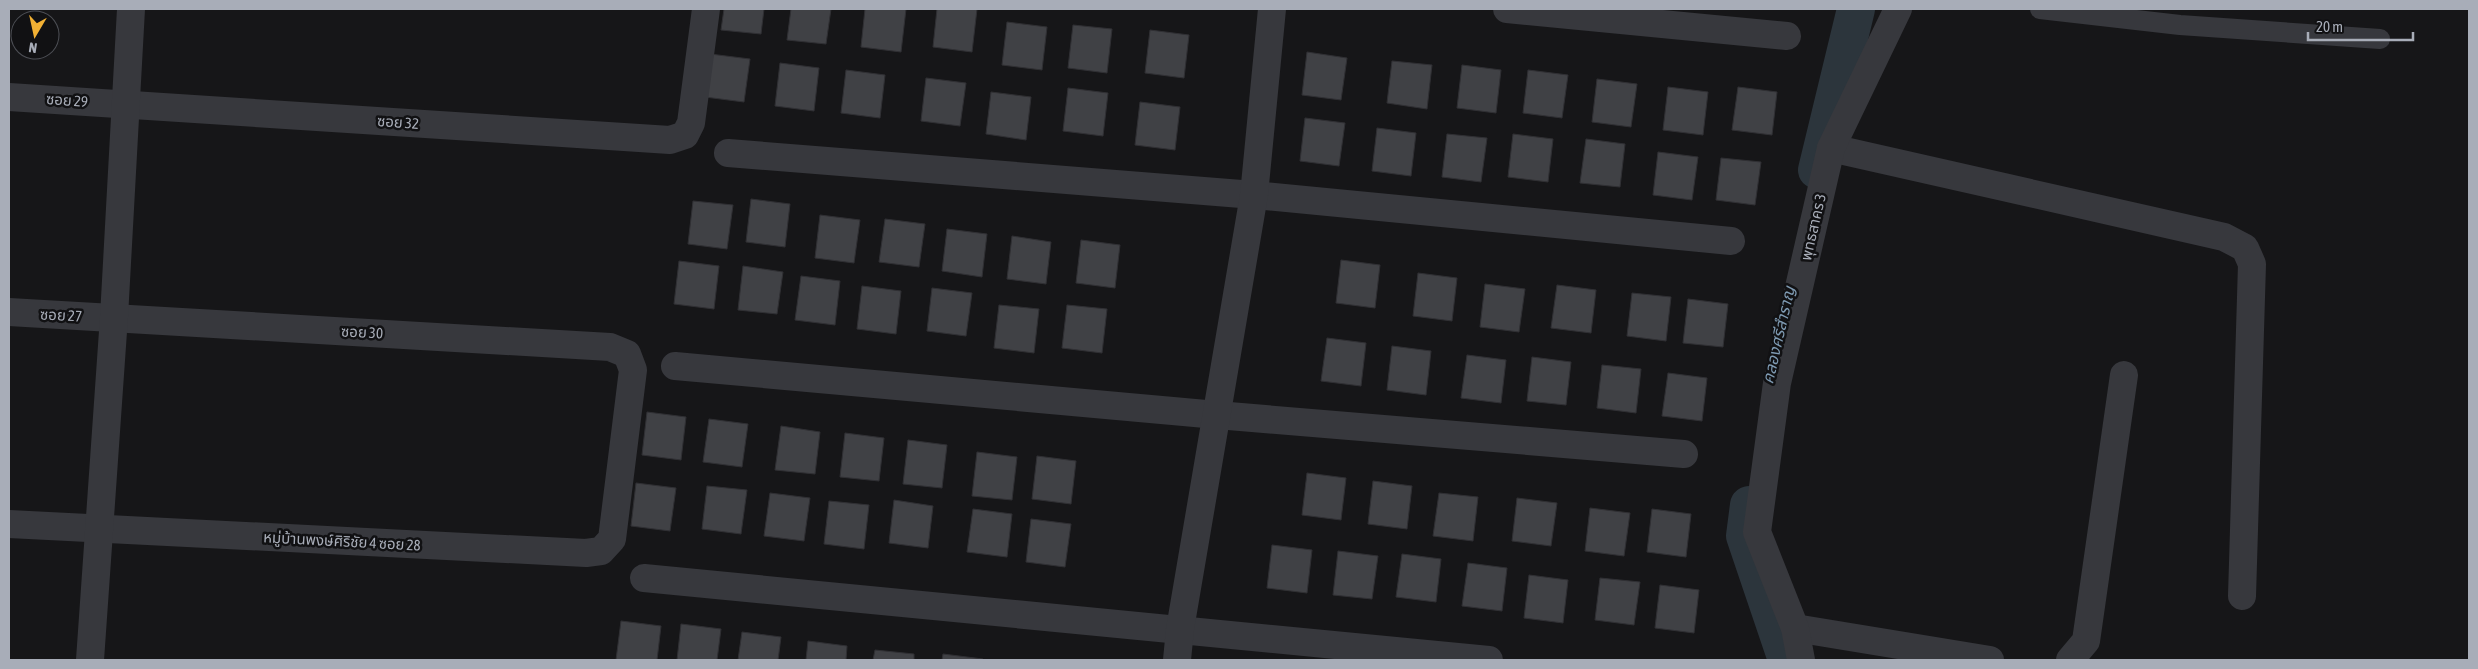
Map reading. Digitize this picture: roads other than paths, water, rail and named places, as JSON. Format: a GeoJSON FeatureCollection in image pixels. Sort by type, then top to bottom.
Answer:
{"type":"FeatureCollection","features":[{"type":"Feature","properties":{"kind":"street"},"geometry":{"type":"LineString","coordinates":[[90,660],[114,317],[131,9]]}},
{"type":"Feature","properties":{"kind":"street","name":"ซอย 32"},"geometry":{"type":"LineString","coordinates":[[125,104],[670,140],[685,135],[692,123],[706,9]]}},
{"type":"Feature","properties":{"kind":"street"},"geometry":{"type":"LineString","coordinates":[[1177,660],[1180,629],[1254,195],[1272,9]]}},
{"type":"Feature","properties":{"kind":"street"},"geometry":{"type":"LineString","coordinates":[[1507,9],[1786,36]]}},
{"type":"Feature","properties":{"kind":"street","name":"พุทธสาคร 3"},"geometry":{"type":"LineString","coordinates":[[1801,660],[1795,628],[1757,532],[1777,383],[1831,148],[1898,9]]}},
{"type":"Feature","properties":{"kind":"street","name":"ซอย 29"},"geometry":{"type":"LineString","coordinates":[[9,96],[125,104]]}},
{"type":"Feature","properties":{"kind":"street"},"geometry":{"type":"LineString","coordinates":[[1831,148],[2224,237],[2245,248],[2252,264],[2242,596]]}},
{"type":"Feature","properties":{"kind":"street"},"geometry":{"type":"LineString","coordinates":[[728,153],[1254,195],[1731,241]]}},
{"type":"Feature","properties":{"kind":"street","name":"ซอย 27"},"geometry":{"type":"LineString","coordinates":[[9,312],[114,317]]}},
{"type":"Feature","properties":{"kind":"street","name":"ซอย 30"},"geometry":{"type":"LineString","coordinates":[[114,317],[610,347],[627,354],[633,370],[612,539],[600,551],[586,553]]}},
{"type":"Feature","properties":{"kind":"street"},"geometry":{"type":"LineString","coordinates":[[675,366],[1217,415],[1684,454]]}},
{"type":"Feature","properties":{"kind":"street"},"geometry":{"type":"LineString","coordinates":[[2070,660],[2086,641],[2124,375]]}},
{"type":"Feature","properties":{"kind":"street","name":"หมู่บ้านพงษ์ศิริชัย 4 ซอย 28"},"geometry":{"type":"LineString","coordinates":[[9,524],[586,553]]}},
{"type":"Feature","properties":{"kind":"street"},"geometry":{"type":"LineString","coordinates":[[644,578],[1489,660]]}},
{"type":"Feature","properties":{"kind":"street"},"geometry":{"type":"LineString","coordinates":[[1795,628],[1990,660]]}},
{"type":"Feature","properties":{"kind":"lane"},"geometry":{"type":"LineString","coordinates":[[2040,9],[2180,25],[2380,39]]}},
{"type":"Feature","properties":{"kind":"waterway","name":"คลองศรีสำราญ"},"geometry":{"type":"LineString","coordinates":[[1817,170],[1856,9]]}},
{"type":"Feature","properties":{"kind":"waterway","name":"คลองศรีสำราญ"},"geometry":{"type":"LineString","coordinates":[[1749,505],[1745,536],[1787,660]]}}]}
